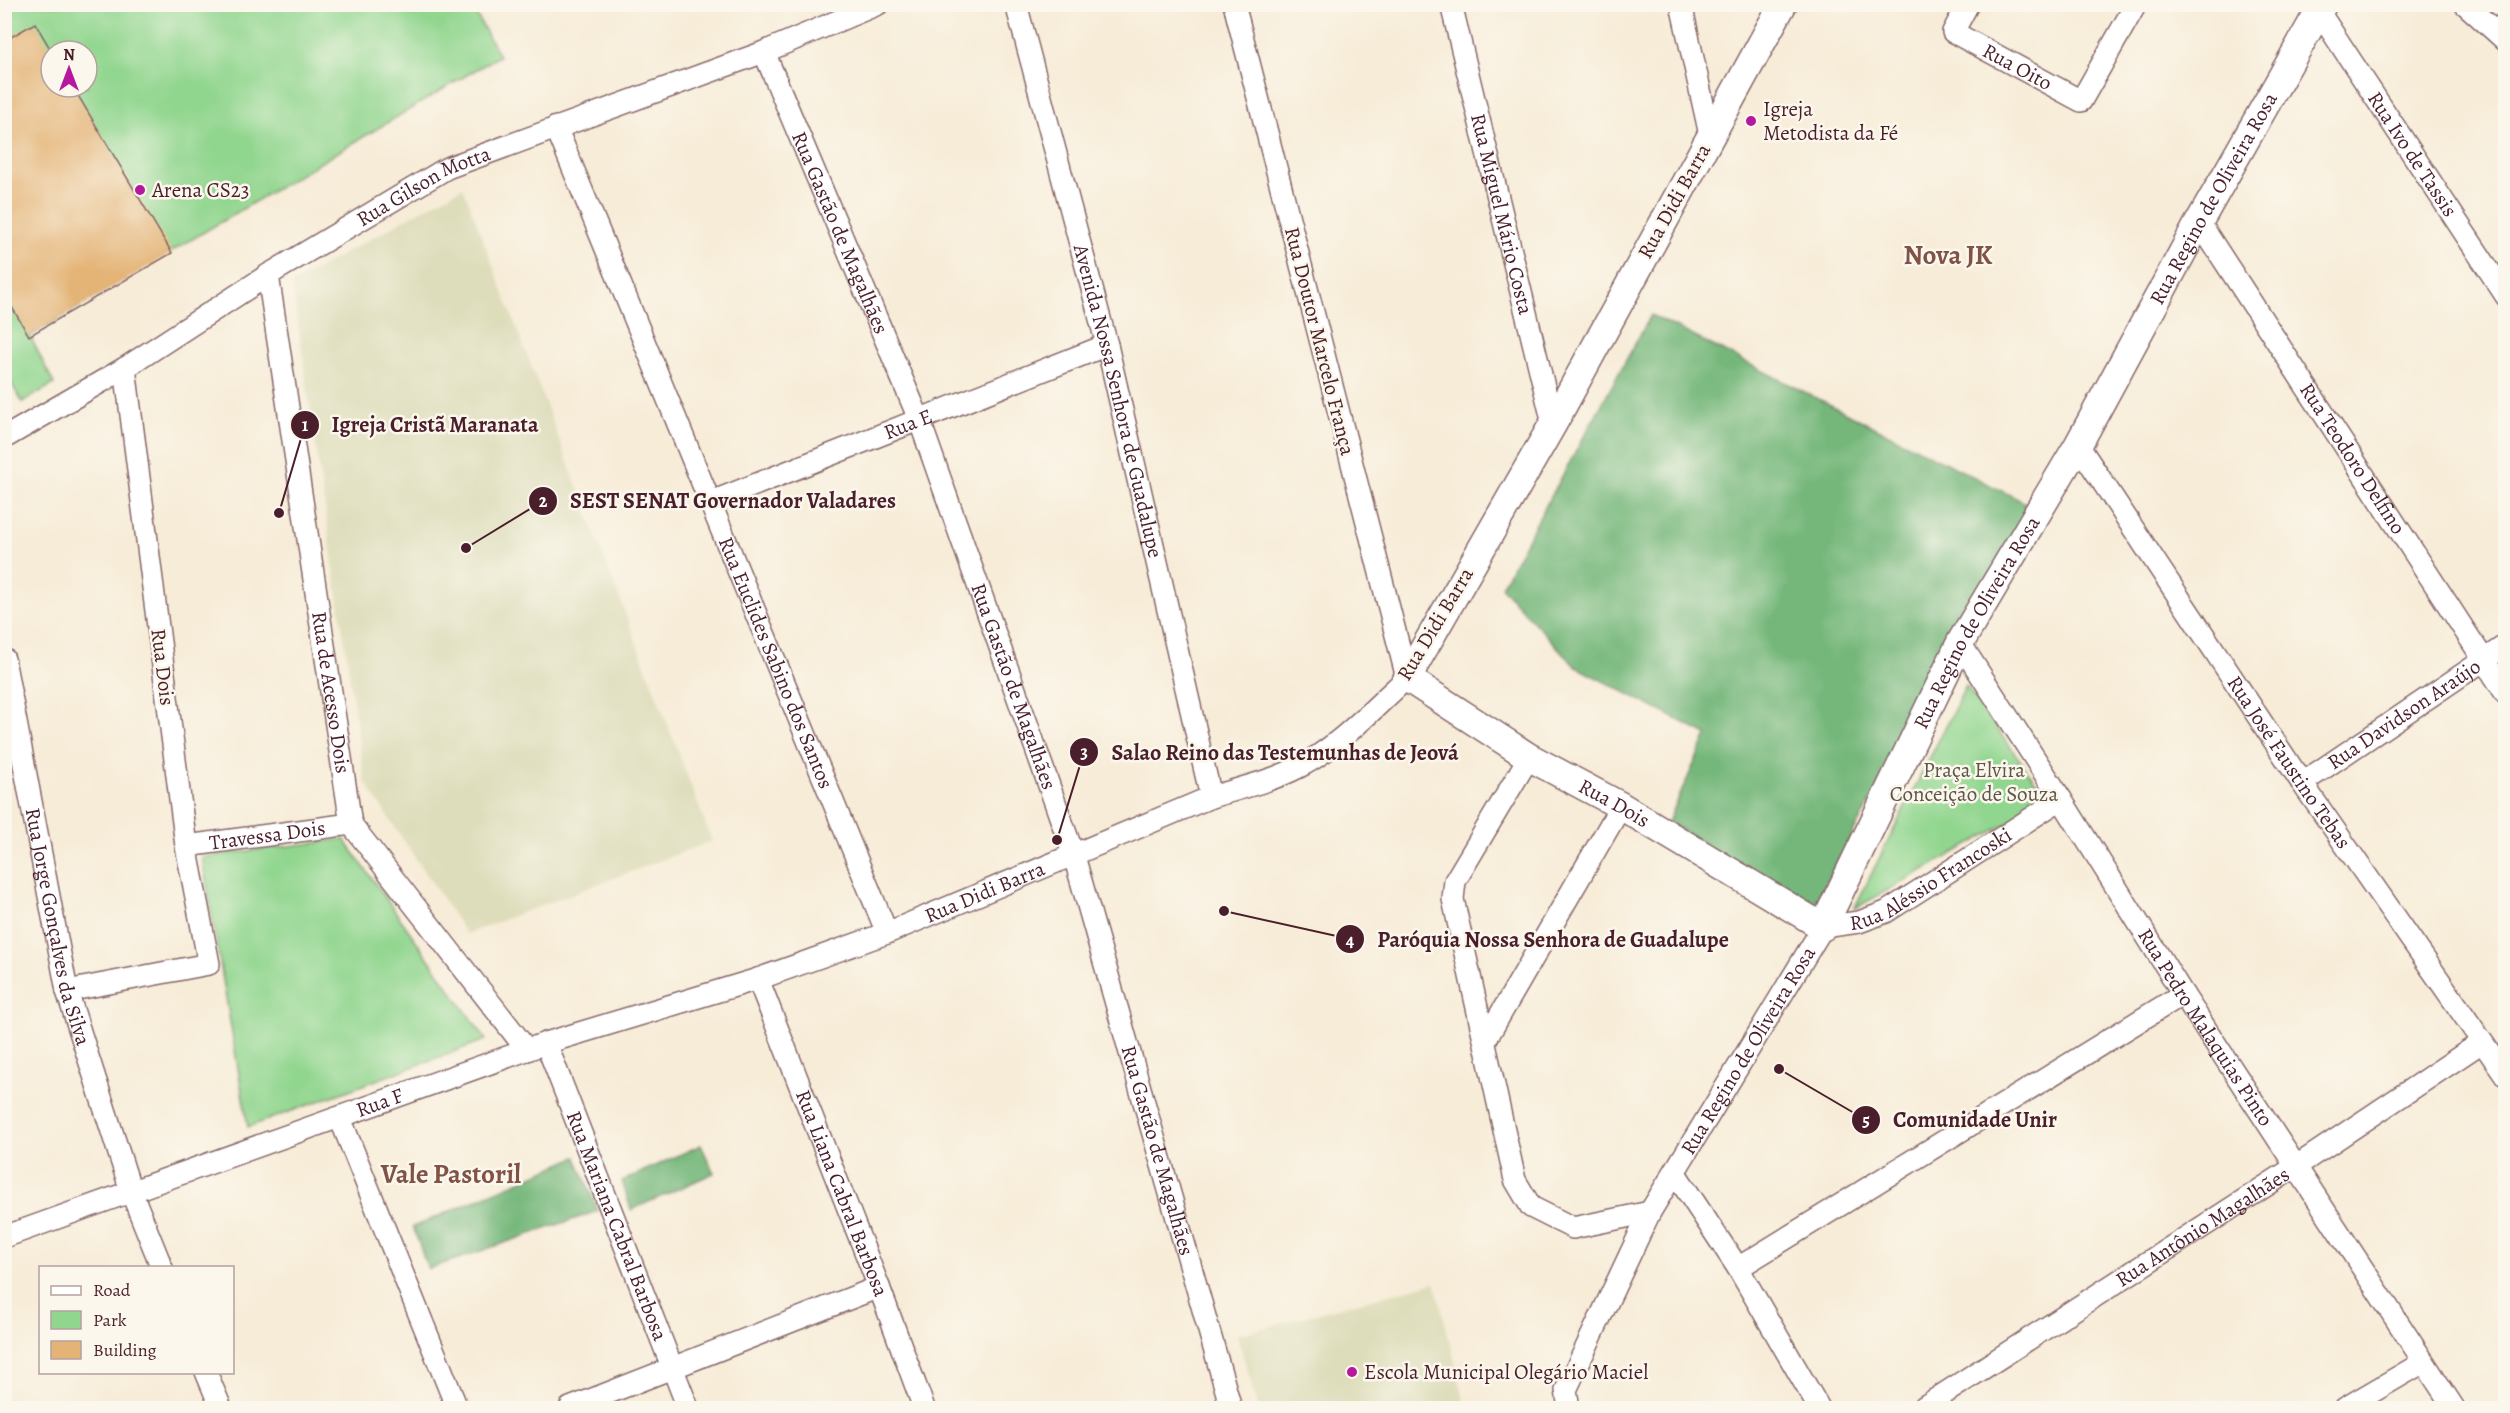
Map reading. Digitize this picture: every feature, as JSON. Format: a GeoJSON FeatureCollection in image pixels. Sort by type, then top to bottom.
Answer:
{"type":"FeatureCollection","features":[{"type":"Feature","properties":{"kind":"street","name":"Rua Gilson Motta"},"geometry":{"type":"LineString","coordinates":[[4,438],[125,368],[268,275],[447,168],[764,52],[878,4]]}},
{"type":"Feature","properties":{"kind":"street","name":"Avenida Nossa Senhora de Guadalupe"},"geometry":{"type":"LineString","coordinates":[[1016,4],[1107,345],[1211,797]]}},
{"type":"Feature","properties":{"kind":"street","name":"Rua Doutor Marcelo França"},"geometry":{"type":"LineString","coordinates":[[1234,4],[1407,678]]}},
{"type":"Feature","properties":{"kind":"street","name":"Rua Miguel Mário Costa"},"geometry":{"type":"LineString","coordinates":[[1451,4],[1553,424]]}},
{"type":"Feature","properties":{"kind":"street"},"geometry":{"type":"LineString","coordinates":[[1681,4],[1710,135]]}},
{"type":"Feature","properties":{"kind":"street","name":"Rua Didi Barra"},"geometry":{"type":"LineString","coordinates":[[758,979],[887,933],[1211,797],[1258,783],[1300,766],[1336,742],[1407,678],[1553,424],[1783,4]]}},
{"type":"Feature","properties":{"kind":"street","name":"Rua Oito"},"geometry":{"type":"LineString","coordinates":[[1968,4],[1953,32],[2081,101],[2136,4]]}},
{"type":"Feature","properties":{"kind":"street"},"geometry":{"type":"LineString","coordinates":[[2465,4],[2505,41]]}},
{"type":"Feature","properties":{"kind":"street","name":"Rua Regino de Oliveira Rosa"},"geometry":{"type":"LineString","coordinates":[[1569,1408],[1566,1390],[1650,1212],[1823,927],[1960,644],[2078,445],[2199,222],[2321,8]]}},
{"type":"Feature","properties":{"kind":"street","name":"Rua Ivo de Tassis"},"geometry":{"type":"LineString","coordinates":[[2321,8],[2505,296]]}},
{"type":"Feature","properties":{"kind":"street","name":"Rua Gastão de Magalhães"},"geometry":{"type":"LineString","coordinates":[[764,52],[919,420],[1074,856],[1231,1408]]}},
{"type":"Feature","properties":{"kind":"street","name":"Rua Euclides Sabino dos Santos"},"geometry":{"type":"LineString","coordinates":[[556,127],[887,933]]}},
{"type":"Feature","properties":{"kind":"street","name":"Rua Teodoro Delfino"},"geometry":{"type":"LineString","coordinates":[[2199,222],[2505,694]]}},
{"type":"Feature","properties":{"kind":"street","name":"Rua de Acesso Dois"},"geometry":{"type":"LineString","coordinates":[[268,275],[351,824],[537,1046]]}},
{"type":"Feature","properties":{"kind":"street","name":"Rua E"},"geometry":{"type":"LineString","coordinates":[[709,503],[1107,345]]}},
{"type":"Feature","properties":{"kind":"street","name":"Rua Dois"},"geometry":{"type":"LineString","coordinates":[[67,991],[209,964],[186,846],[125,368]]}},
{"type":"Feature","properties":{"kind":"street","name":"Rua José Faustino Tebas"},"geometry":{"type":"LineString","coordinates":[[2078,445],[2302,783],[2505,1077]]}},
{"type":"Feature","properties":{"kind":"street","name":"Rua Pedro Malaquias Pinto"},"geometry":{"type":"LineString","coordinates":[[1960,644],[2061,798],[2183,994],[2422,1363],[2454,1408]]}},
{"type":"Feature","properties":{"kind":"street","name":"Rua Davidson Araújo"},"geometry":{"type":"LineString","coordinates":[[2302,783],[2505,645]]}},
{"type":"Feature","properties":{"kind":"street","name":"Rua Jorge Gonçalves da Silva"},"geometry":{"type":"LineString","coordinates":[[4,659],[67,991],[131,1191],[161,1266]]}},
{"type":"Feature","properties":{"kind":"street","name":"Rua Dois"},"geometry":{"type":"LineString","coordinates":[[1407,678],[1529,757],[1621,806],[1823,927]]}},
{"type":"Feature","properties":{"kind":"street"},"geometry":{"type":"LineString","coordinates":[[1529,757],[1455,881],[1453,899],[1515,1180],[1531,1207],[1573,1228],[1650,1212]]}},
{"type":"Feature","properties":{"kind":"street","name":"Rua Aléssio Francoski"},"geometry":{"type":"LineString","coordinates":[[1823,927],[1859,922],[1886,912],[2061,798]]}},
{"type":"Feature","properties":{"kind":"street"},"geometry":{"type":"LineString","coordinates":[[1485,1041],[1621,806]]}},
{"type":"Feature","properties":{"kind":"street","name":"Travessa Dois"},"geometry":{"type":"LineString","coordinates":[[186,846],[351,824]]}},
{"type":"Feature","properties":{"kind":"street","name":"Rua F"},"geometry":{"type":"LineString","coordinates":[[4,1237],[537,1046],[758,979]]}},
{"type":"Feature","properties":{"kind":"street","name":"Rua Liana Cabral Barbosa"},"geometry":{"type":"LineString","coordinates":[[758,979],[924,1408]]}},
{"type":"Feature","properties":{"kind":"street"},"geometry":{"type":"LineString","coordinates":[[1738,1268],[2183,994]]}},
{"type":"Feature","properties":{"kind":"street","name":"Rua Antônio Magalhães"},"geometry":{"type":"LineString","coordinates":[[1922,1408],[2295,1167],[2482,1042]]}},
{"type":"Feature","properties":{"kind":"street","name":"Rua Mariana Cabral Barbosa"},"geometry":{"type":"LineString","coordinates":[[537,1046],[673,1367],[688,1408]]}},
{"type":"Feature","properties":{"kind":"street"},"geometry":{"type":"LineString","coordinates":[[340,1118],[457,1408]]}},
{"type":"Feature","properties":{"kind":"street"},"geometry":{"type":"LineString","coordinates":[[1675,1173],[1738,1268],[1819,1408]]}},
{"type":"Feature","properties":{"kind":"street"},"geometry":{"type":"LineString","coordinates":[[570,1408],[879,1287]]}},
{"type":"Feature","properties":{"kind":"street"},"geometry":{"type":"LineString","coordinates":[[2345,1408],[2422,1363]]}},
{"type":"Feature","properties":{"kind":"street"},"geometry":{"type":"LineString","coordinates":[[207,1374],[221,1408]]}},
{"type":"Feature","properties":{"kind":"shaded area"},"geometry":{"type":"Polygon","coordinates":[[[463,187],[712,841],[466,934],[365,782],[292,283],[463,187]]]}},
{"type":"Feature","properties":{"kind":"shaded area","name":"Escola Municipal Olegário Maciel"},"geometry":{"type":"Polygon","coordinates":[[[1435,1282],[1466,1408],[1258,1408],[1237,1335],[1435,1282]]]}},
{"type":"Feature","properties":{"kind":"green space","name":"Arena CS23"},"geometry":{"type":"Polygon","coordinates":[[[4,5],[471,5],[499,56],[30,336],[54,384],[22,402],[4,371],[4,5]]]}},
{"type":"Feature","properties":{"kind":"green space"},"geometry":{"type":"Polygon","coordinates":[[[1651,315],[2032,506],[1811,910],[1668,822],[1707,735],[1576,667],[1501,587],[1651,315]]]}},
{"type":"Feature","properties":{"kind":"green space","name":"Praça Elvira Conceição de Souza"},"geometry":{"type":"Polygon","coordinates":[[[1966,686],[2049,800],[1854,909],[1966,686]]]}},
{"type":"Feature","properties":{"kind":"green space"},"geometry":{"type":"Polygon","coordinates":[[[344,839],[486,1040],[248,1127],[202,857],[344,839]]]}},
{"type":"Feature","properties":{"kind":"green space"},"geometry":{"type":"Polygon","coordinates":[[[701,1145],[714,1173],[631,1210],[622,1181],[701,1145]]]}},
{"type":"Feature","properties":{"kind":"green space"},"geometry":{"type":"Polygon","coordinates":[[[576,1157],[598,1211],[428,1269],[413,1227],[576,1157]]]}},
{"type":"Feature","properties":{"kind":"building"},"geometry":{"type":"Polygon","coordinates":[[[35,23],[44,39],[39,39],[39,99],[80,99],[172,253],[29,336],[4,294],[4,41],[35,23]]]}},
{"type":"Feature","properties":{"kind":"place","name":"Igreja Metodista da Fé"},"geometry":{"type":"Point","coordinates":[1751,121]}},
{"type":"Feature","properties":{"kind":"place","name":"Arena CS23"},"geometry":{"type":"Point","coordinates":[140,190]}},
{"type":"Feature","properties":{"kind":"place","name":"Igreja Cristã Maranata"},"geometry":{"type":"Point","coordinates":[279,513]}},
{"type":"Feature","properties":{"kind":"place","name":"SEST SENAT Governador Valadares"},"geometry":{"type":"Point","coordinates":[466,548]}},
{"type":"Feature","properties":{"kind":"place","name":"Salao Reino das Testemunhas de Jeová"},"geometry":{"type":"Point","coordinates":[1057,840]}},
{"type":"Feature","properties":{"kind":"place","name":"Paróquia Nossa Senhora de Guadalupe"},"geometry":{"type":"Point","coordinates":[1224,911]}},
{"type":"Feature","properties":{"kind":"place","name":"Comunidade Unir"},"geometry":{"type":"Point","coordinates":[1779,1069]}},
{"type":"Feature","properties":{"kind":"place","name":"Escola Municipal Olegário Maciel"},"geometry":{"type":"Point","coordinates":[1352,1372]}},
{"type":"Feature","properties":{"kind":"district","name":"Nova JK"},"geometry":{"type":"Point","coordinates":[1948,255]}},
{"type":"Feature","properties":{"kind":"district","name":"Vale Pastoril"},"geometry":{"type":"Point","coordinates":[451,1174]}}]}
